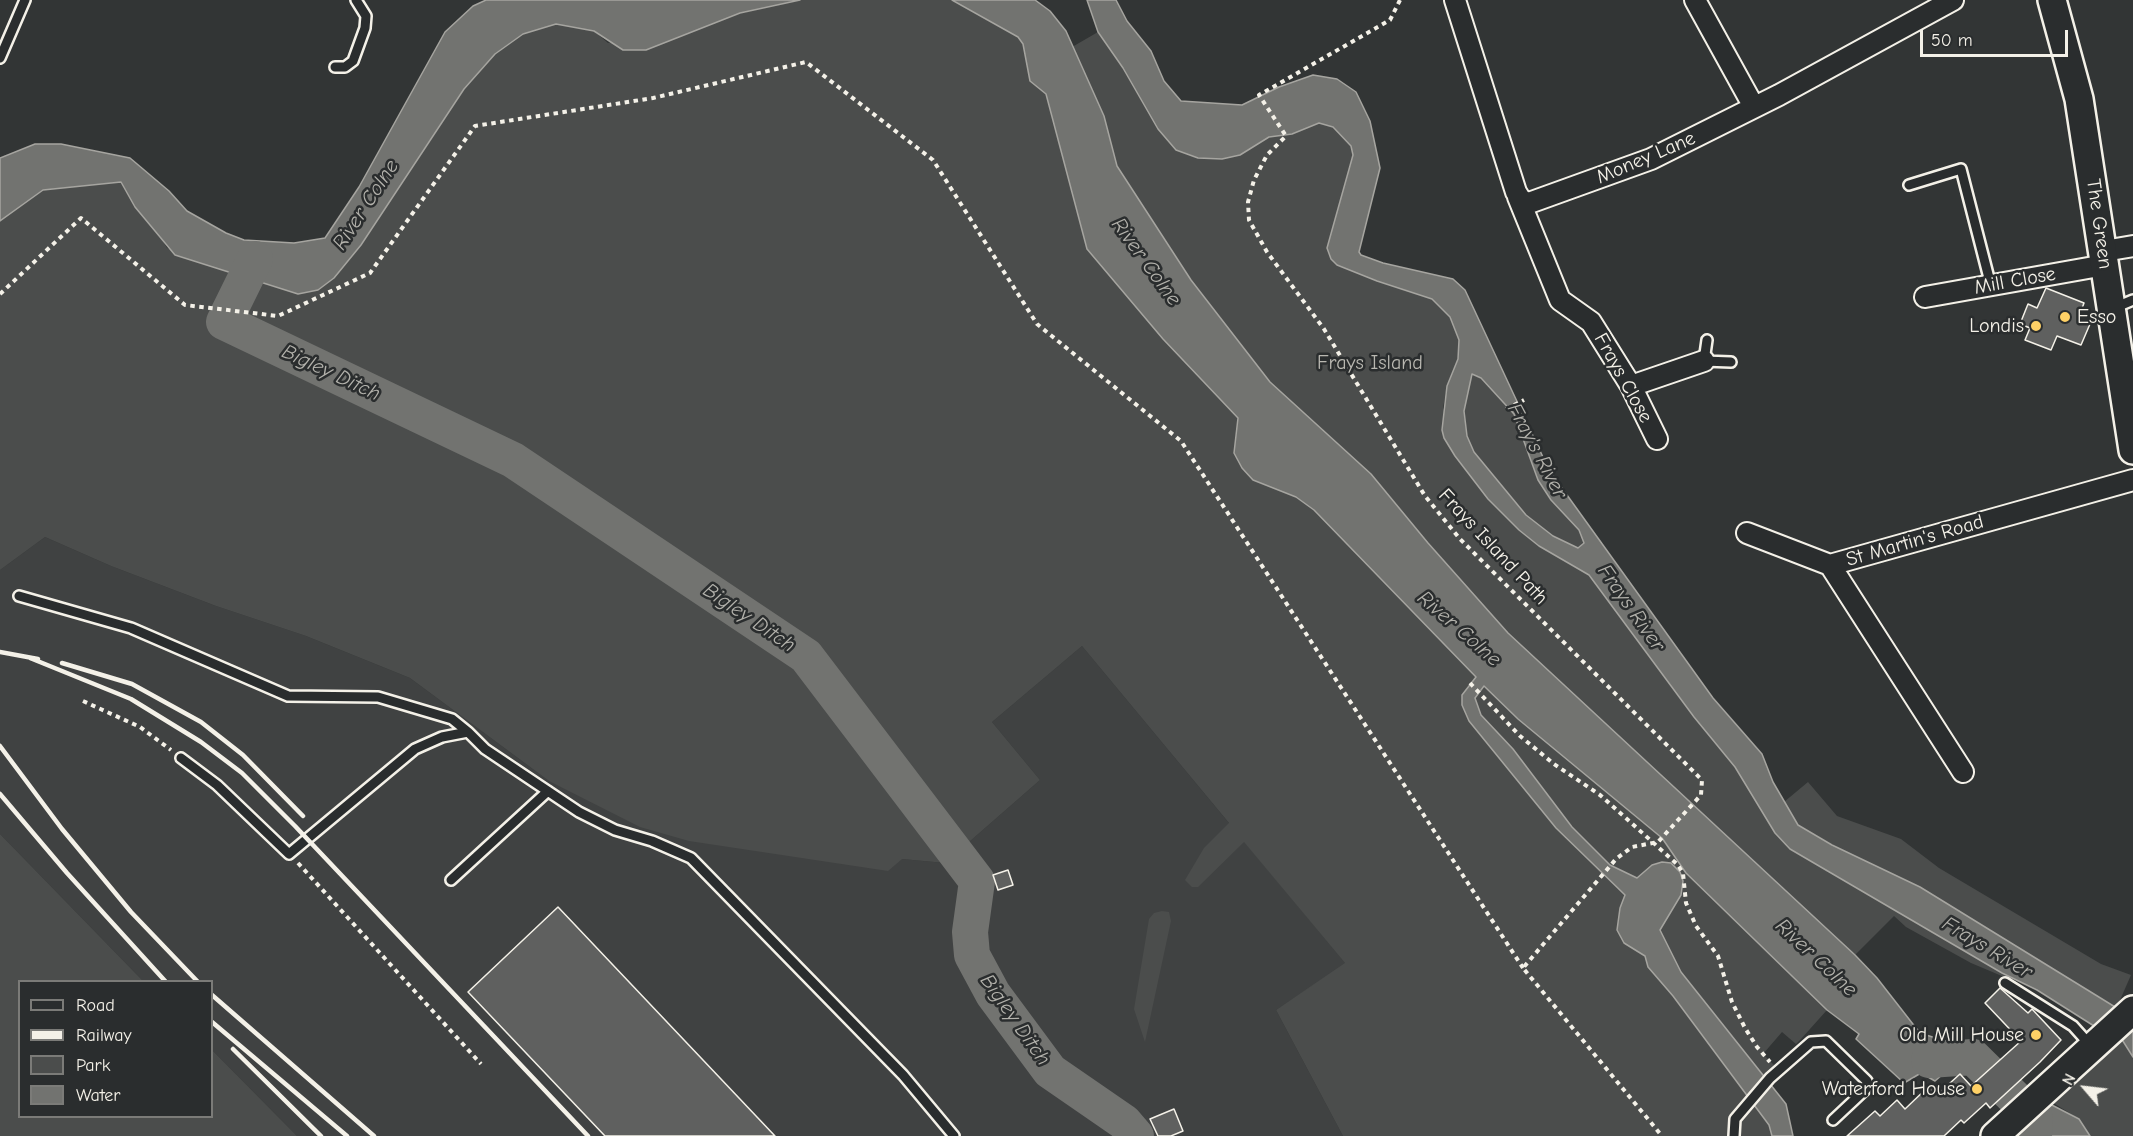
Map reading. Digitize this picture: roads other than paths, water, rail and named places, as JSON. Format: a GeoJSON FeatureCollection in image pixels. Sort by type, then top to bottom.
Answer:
{"type":"FeatureCollection","features":[{"type":"Feature","properties":{"kind":"street"},"geometry":{"type":"LineString","coordinates":[[1455,0],[1518,197]]}},
{"type":"Feature","properties":{"kind":"street"},"geometry":{"type":"LineString","coordinates":[[1695,0],[1754,107]]}},
{"type":"Feature","properties":{"kind":"street","name":"Money Lane"},"geometry":{"type":"LineString","coordinates":[[1518,197],[1529,203],[1651,159],[1754,107],[1953,0]]}},
{"type":"Feature","properties":{"kind":"street","name":"The Green"},"geometry":{"type":"LineString","coordinates":[[2052,0],[2079,99],[2104,258],[2122,305],[2133,450]]}},
{"type":"Feature","properties":{"kind":"street","name":"Frays Close"},"geometry":{"type":"LineString","coordinates":[[1518,197],[1560,300],[1591,322],[1631,386],[1657,439]]}},
{"type":"Feature","properties":{"kind":"street","name":"Mill Close"},"geometry":{"type":"LineString","coordinates":[[1924,297],[1990,286],[2104,258],[2133,246]]}},
{"type":"Feature","properties":{"kind":"street"},"geometry":{"type":"LineString","coordinates":[[1631,386],[1704,361]]}},
{"type":"Feature","properties":{"kind":"street","name":"St Martin's Road"},"geometry":{"type":"LineString","coordinates":[[1963,772],[1830,565],[2133,480]]}},
{"type":"Feature","properties":{"kind":"street"},"geometry":{"type":"LineString","coordinates":[[1747,533],[1830,565]]}},
{"type":"Feature","properties":{"kind":"street"},"geometry":{"type":"LineString","coordinates":[[1995,1136],[2133,1010]]}},
{"type":"Feature","properties":{"kind":"lane"},"geometry":{"type":"LineString","coordinates":[[0,58],[25,0]]}},
{"type":"Feature","properties":{"kind":"lane"},"geometry":{"type":"LineString","coordinates":[[335,67],[345,67],[353,61],[365,28],[366,16],[356,0]]}},
{"type":"Feature","properties":{"kind":"lane"},"geometry":{"type":"LineString","coordinates":[[1909,185],[1961,169],[1990,286]]}},
{"type":"Feature","properties":{"kind":"lane"},"geometry":{"type":"LineString","coordinates":[[1707,340],[1704,361],[1731,362]]}},
{"type":"Feature","properties":{"kind":"lane"},"geometry":{"type":"LineString","coordinates":[[19,596],[131,628],[288,696],[378,697],[452,720],[485,749],[579,812],[615,830],[652,841],[691,858],[903,1075],[954,1136]]}},
{"type":"Feature","properties":{"kind":"lane"},"geometry":{"type":"LineString","coordinates":[[181,758],[217,785],[289,854],[415,749],[442,737],[468,732]]}},
{"type":"Feature","properties":{"kind":"lane"},"geometry":{"type":"LineString","coordinates":[[451,880],[548,791]]}},
{"type":"Feature","properties":{"kind":"lane"},"geometry":{"type":"LineString","coordinates":[[2005,983],[2073,1026],[2092,1048]]}},
{"type":"Feature","properties":{"kind":"lane"},"geometry":{"type":"LineString","coordinates":[[1734,1136],[1733,1125],[1741,1112],[1770,1078],[1811,1042],[1826,1041],[1867,1081],[1866,1089],[1833,1120]]}},
{"type":"Feature","properties":{"kind":"water"},"geometry":{"type":"Polygon","coordinates":[[[486,0],[800,0],[740,13],[646,50],[623,50],[594,31],[556,24],[523,34],[495,54],[464,89],[361,245],[334,278],[318,290],[298,294],[175,255],[135,207],[121,182],[43,190],[0,221],[0,158],[35,144],[61,144],[130,158],[169,191],[187,211],[226,233],[244,240],[294,243],[325,238],[359,187],[445,32],[473,6],[486,0]]]}},
{"type":"Feature","properties":{"kind":"water"},"geometry":{"type":"Polygon","coordinates":[[[952,0],[1035,0],[1050,11],[1066,31],[1104,116],[1117,166],[1191,280],[1270,382],[1371,474],[1428,543],[1508,633],[1855,955],[1877,978],[1916,1028],[1923,1034],[1983,1053],[1971,1065],[1958,1061],[1935,1081],[1921,1073],[1904,1083],[1856,1039],[1859,1034],[1827,1010],[1686,873],[1662,838],[1518,719],[1484,686],[1475,698],[1481,715],[1513,749],[1572,827],[1610,865],[1637,878],[1652,865],[1662,862],[1671,863],[1680,872],[1683,881],[1681,895],[1660,930],[1681,972],[1786,1104],[1793,1136],[1772,1136],[1769,1125],[1673,996],[1648,967],[1645,956],[1624,943],[1617,930],[1620,908],[1625,895],[1556,828],[1469,721],[1462,705],[1462,695],[1476,677],[1314,510],[1296,497],[1253,480],[1242,468],[1234,453],[1238,418],[1163,339],[1087,249],[1046,94],[1030,81],[1023,44],[1018,37],[952,0]]]}},
{"type":"Feature","properties":{"kind":"water"},"geometry":{"type":"Polygon","coordinates":[[[1087,0],[1116,0],[1127,21],[1151,51],[1164,81],[1181,101],[1242,105],[1279,87],[1313,75],[1337,79],[1356,92],[1370,121],[1380,168],[1359,252],[1361,255],[1383,263],[1453,279],[1465,290],[1549,470],[1713,698],[1762,754],[1773,782],[1798,825],[1832,845],[1920,887],[2133,1018],[2133,1057],[2121,1038],[2094,1026],[2037,990],[2002,973],[1790,849],[1775,833],[1735,767],[1694,717],[1589,575],[1539,546],[1519,530],[1488,499],[1455,456],[1442,430],[1447,386],[1458,359],[1459,340],[1450,317],[1432,299],[1377,281],[1337,265],[1331,259],[1327,248],[1353,155],[1351,146],[1333,127],[1319,123],[1292,134],[1269,137],[1240,155],[1222,159],[1198,158],[1176,150],[1158,129],[1123,68],[1098,32],[1087,0]],[[1472,374],[1464,411],[1467,436],[1474,452],[1526,515],[1553,536],[1578,548],[1584,543],[1579,530],[1551,500],[1538,480],[1514,414],[1481,378],[1472,374]]]}},
{"type":"Feature","properties":{"kind":"water"},"geometry":{"type":"Polygon","coordinates":[[[2046,1102],[2079,1119],[2090,1136],[2005,1136],[2046,1102]]]}},
{"type":"Feature","properties":{"kind":"waterway","name":"Bigley Ditch"},"geometry":{"type":"LineString","coordinates":[[255,259],[224,322],[513,460],[806,656],[977,881],[970,932],[972,955],[993,994],[1050,1071],[1124,1122],[1136,1136]]}},
{"type":"Feature","properties":{"kind":"waterway","name":"River Colne"},"geometry":{"type":"LineString","coordinates":[[1929,1060],[1973,1057],[2035,1118],[2034,1136]]}},
{"type":"Feature","properties":{"kind":"railway"},"geometry":{"type":"LineString","coordinates":[[0,652],[38,659]]}},
{"type":"Feature","properties":{"kind":"railway"},"geometry":{"type":"LineString","coordinates":[[30,658],[131,699],[201,742],[242,773],[588,1136]]}},
{"type":"Feature","properties":{"kind":"railway"},"geometry":{"type":"LineString","coordinates":[[62,663],[132,684],[201,722],[243,755],[303,816]]}},
{"type":"Feature","properties":{"kind":"railway"},"geometry":{"type":"LineString","coordinates":[[0,746],[62,829],[131,912],[196,980]]}},
{"type":"Feature","properties":{"kind":"railway"},"geometry":{"type":"LineString","coordinates":[[0,794],[67,873],[164,980]]}},
{"type":"Feature","properties":{"kind":"railway"},"geometry":{"type":"LineString","coordinates":[[213,996],[374,1136]]}},
{"type":"Feature","properties":{"kind":"railway"},"geometry":{"type":"LineString","coordinates":[[213,1023],[347,1136]]}},
{"type":"Feature","properties":{"kind":"railway"},"geometry":{"type":"LineString","coordinates":[[233,1049],[321,1136]]}},
{"type":"Feature","properties":{"kind":"place","name":"Esso"},"geometry":{"type":"Point","coordinates":[2065,317]}},
{"type":"Feature","properties":{"kind":"place","name":"Londis"},"geometry":{"type":"Point","coordinates":[2036,326]}},
{"type":"Feature","properties":{"kind":"place","name":"Old Mill House"},"geometry":{"type":"Point","coordinates":[2036,1035]}},
{"type":"Feature","properties":{"kind":"place","name":"Waterford House"},"geometry":{"type":"Point","coordinates":[1977,1089]}},
{"type":"Feature","properties":{"kind":"park label","name":"Frays Island"},"geometry":{"type":"Point","coordinates":[1370,363]}},
{"type":"Feature","properties":{"kind":"water label","name":"Fray's River"},"geometry":{"type":"Point","coordinates":[1537,451]}},
{"type":"Feature","properties":{"kind":"water label","name":"Frays River"},"geometry":{"type":"Point","coordinates":[1631,608]}},
{"type":"Feature","properties":{"kind":"water label","name":"Frays River"},"geometry":{"type":"Point","coordinates":[1987,948]}}]}
